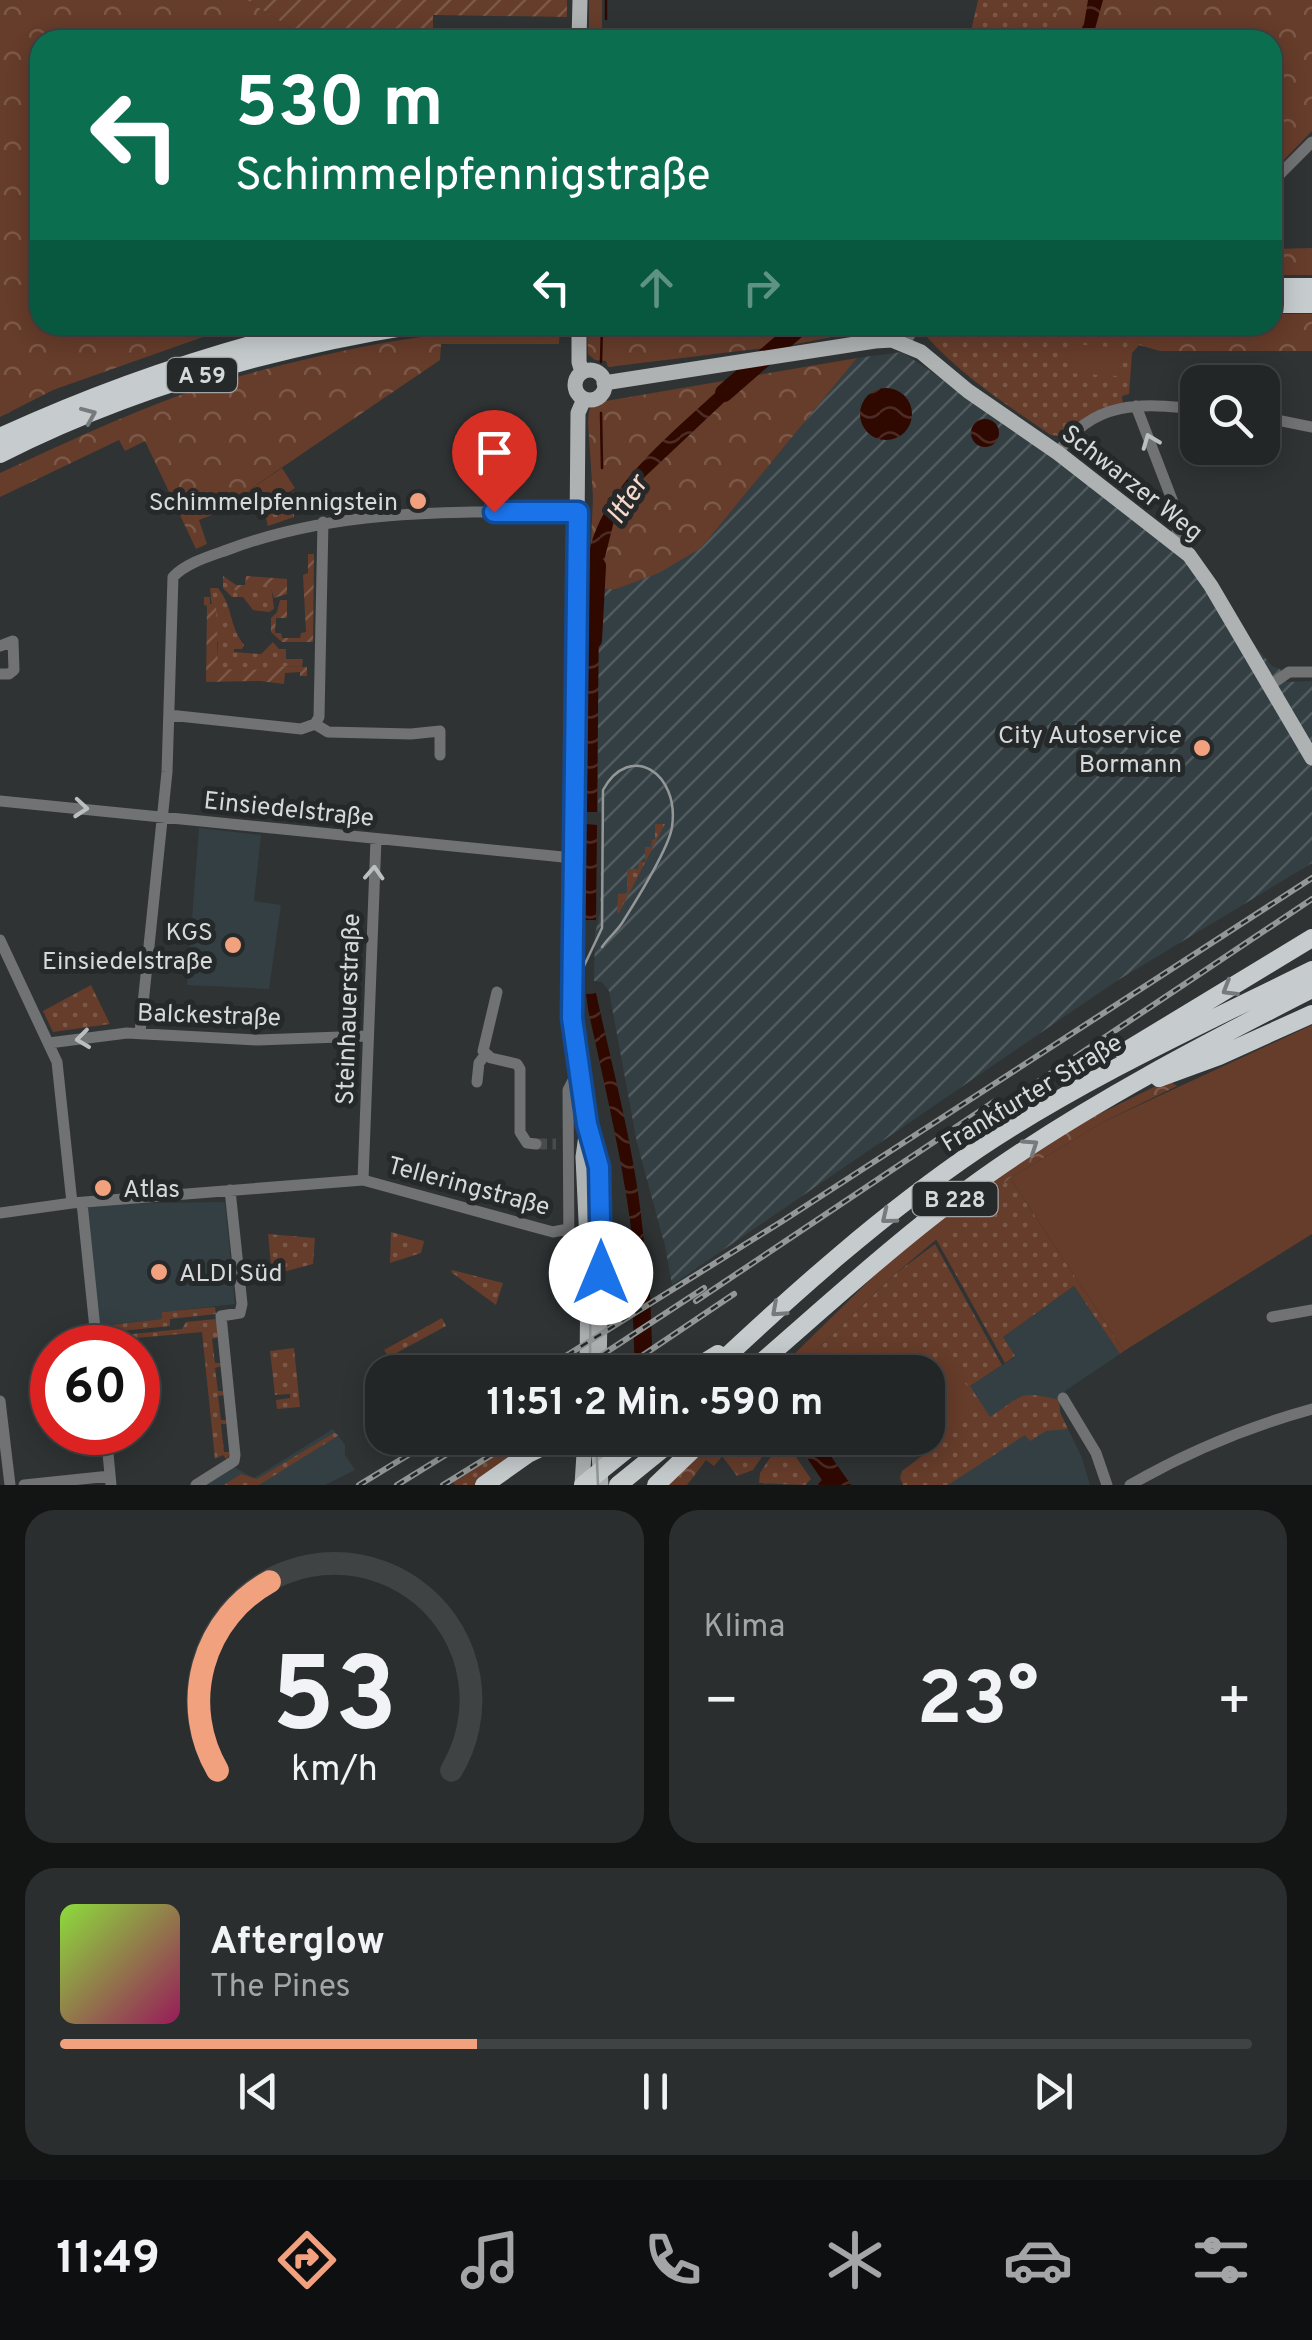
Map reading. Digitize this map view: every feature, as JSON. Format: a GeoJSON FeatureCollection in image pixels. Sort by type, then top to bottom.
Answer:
{"type":"FeatureCollection","features":[{"type":"Feature","properties":{"kind":"highway"},"geometry":{"type":"LineString","coordinates":[[1282,287],[1312,287]]}},
{"type":"Feature","properties":{"kind":"highway"},"geometry":{"type":"LineString","coordinates":[[1282,304],[1312,304]]}},
{"type":"Feature","properties":{"kind":"highway","name":"A 59"},"geometry":{"type":"LineString","coordinates":[[0,437],[121,385],[232,347],[283,335]]}},
{"type":"Feature","properties":{"kind":"highway","name":"A 59"},"geometry":{"type":"LineString","coordinates":[[0,454],[126,400],[250,360],[367,335]]}},
{"type":"Feature","properties":{"kind":"highway"},"geometry":{"type":"LineString","coordinates":[[1086,1084],[1098,1067],[1312,938]]}},
{"type":"Feature","properties":{"kind":"highway","name":"Frankfurter Straße"},"geometry":{"type":"LineString","coordinates":[[729,1355],[823,1270],[978,1149],[1086,1084],[1312,970]]}},
{"type":"Feature","properties":{"kind":"highway","name":"Frankfurter Straße"},"geometry":{"type":"LineString","coordinates":[[826,1307],[936,1214],[1074,1117],[1184,1054],[1312,989]]}},
{"type":"Feature","properties":{"kind":"highway"},"geometry":{"type":"LineString","coordinates":[[1149,1076],[1162,1078],[1312,1014]]}},
{"type":"Feature","properties":{"kind":"highway"},"geometry":{"type":"LineString","coordinates":[[770,1355],[826,1307]]}},
{"type":"Feature","properties":{"kind":"highway","name":"B 228"},"geometry":{"type":"LineString","coordinates":[[783,1355],[810,1330],[826,1307]]}},
{"type":"Feature","properties":{"kind":"highway"},"geometry":{"type":"LineString","coordinates":[[716,1355],[733,1351]]}},
{"type":"Feature","properties":{"kind":"highway"},"geometry":{"type":"LineString","coordinates":[[484,1485],[530,1455]]}},
{"type":"Feature","properties":{"kind":"highway"},"geometry":{"type":"LineString","coordinates":[[583,1485],[620,1455]]}},
{"type":"Feature","properties":{"kind":"highway"},"geometry":{"type":"LineString","coordinates":[[618,1485],[655,1455]]}},
{"type":"Feature","properties":{"kind":"highway"},"geometry":{"type":"LineString","coordinates":[[656,1485],[687,1455]]}},
{"type":"Feature","properties":{"kind":"main road"},"geometry":{"type":"LineString","coordinates":[[579,30],[580,0]]}},
{"type":"Feature","properties":{"kind":"main road"},"geometry":{"type":"LineString","coordinates":[[579,335],[582,372]]}},
{"type":"Feature","properties":{"kind":"main road"},"geometry":{"type":"LineString","coordinates":[[604,383],[875,341],[904,343]]}},
{"type":"Feature","properties":{"kind":"main road","name":"Schwarzer Weg"},"geometry":{"type":"LineString","coordinates":[[904,343],[1058,452],[1198,565],[1312,758]]}},
{"type":"Feature","properties":{"kind":"main road"},"geometry":{"type":"LineString","coordinates":[[594,371],[604,383],[603,392],[597,398],[584,399],[575,388],[576,379],[582,372],[594,371]]}},
{"type":"Feature","properties":{"kind":"main road"},"geometry":{"type":"LineString","coordinates":[[584,399],[578,413],[572,1018],[602,1197],[599,1355]]}},
{"type":"Feature","properties":{"kind":"main road"},"geometry":{"type":"LineString","coordinates":[[587,1124],[583,1157],[587,1355]]}},
{"type":"Feature","properties":{"kind":"main road"},"geometry":{"type":"LineString","coordinates":[[583,1485],[584,1455]]}},
{"type":"Feature","properties":{"kind":"main road"},"geometry":{"type":"LineString","coordinates":[[600,1455],[601,1485]]}},
{"type":"Feature","properties":{"kind":"street"},"geometry":{"type":"LineString","coordinates":[[1282,172],[1312,142]]}},
{"type":"Feature","properties":{"kind":"street"},"geometry":{"type":"LineString","coordinates":[[904,343],[909,335]]}},
{"type":"Feature","properties":{"kind":"street"},"geometry":{"type":"LineString","coordinates":[[1136,406],[1181,523],[1173,542]]}},
{"type":"Feature","properties":{"kind":"street"},"geometry":{"type":"LineString","coordinates":[[1058,452],[1080,426],[1100,414],[1136,406],[1180,407]]}},
{"type":"Feature","properties":{"kind":"street"},"geometry":{"type":"LineString","coordinates":[[1280,421],[1312,427]]}},
{"type":"Feature","properties":{"kind":"street"},"geometry":{"type":"LineString","coordinates":[[140,1033],[169,715],[172,577],[242,544],[288,528],[323,522],[409,513],[578,512]]}},
{"type":"Feature","properties":{"kind":"street"},"geometry":{"type":"LineString","coordinates":[[169,715],[302,729],[315,724],[319,717],[323,522]]}},
{"type":"Feature","properties":{"kind":"street"},"geometry":{"type":"LineString","coordinates":[[0,646],[13,640],[14,670],[0,674]]}},
{"type":"Feature","properties":{"kind":"street"},"geometry":{"type":"LineString","coordinates":[[1268,686],[1289,672],[1312,672]]}},
{"type":"Feature","properties":{"kind":"street"},"geometry":{"type":"LineString","coordinates":[[315,724],[328,732],[440,731],[440,755]]}},
{"type":"Feature","properties":{"kind":"street","name":"Einsiedelstraße"},"geometry":{"type":"LineString","coordinates":[[0,801],[573,858]]}},
{"type":"Feature","properties":{"kind":"street","name":"Steinhauerstraße"},"geometry":{"type":"LineString","coordinates":[[364,1180],[376,840]]}},
{"type":"Feature","properties":{"kind":"street"},"geometry":{"type":"LineString","coordinates":[[0,940],[57,1062],[93,1325]]}},
{"type":"Feature","properties":{"kind":"street"},"geometry":{"type":"LineString","coordinates":[[485,1054],[483,1048],[496,992]]}},
{"type":"Feature","properties":{"kind":"street","name":"Balckestraße"},"geometry":{"type":"LineString","coordinates":[[49,1043],[140,1033],[258,1040],[367,1036]]}},
{"type":"Feature","properties":{"kind":"street"},"geometry":{"type":"LineString","coordinates":[[477,1082],[478,1063],[485,1054]]}},
{"type":"Feature","properties":{"kind":"street"},"geometry":{"type":"LineString","coordinates":[[485,1054],[517,1064],[520,1069],[520,1132],[527,1142],[536,1144]]}},
{"type":"Feature","properties":{"kind":"street"},"geometry":{"type":"LineString","coordinates":[[562,1289],[569,1258],[562,1144],[568,1090],[579,1069]]}},
{"type":"Feature","properties":{"kind":"street","name":"Telleringstraße"},"geometry":{"type":"LineString","coordinates":[[0,1213],[77,1203],[364,1180],[553,1232],[568,1229]]}},
{"type":"Feature","properties":{"kind":"street"},"geometry":{"type":"LineString","coordinates":[[196,1485],[234,1461],[236,1444],[221,1316],[240,1313],[230,1190]]}},
{"type":"Feature","properties":{"kind":"street"},"geometry":{"type":"LineString","coordinates":[[1272,1317],[1312,1310]]}},
{"type":"Feature","properties":{"kind":"street"},"geometry":{"type":"LineString","coordinates":[[1064,1398],[1096,1453],[1107,1485]]}},
{"type":"Feature","properties":{"kind":"street"},"geometry":{"type":"LineString","coordinates":[[0,1402],[10,1485]]}},
{"type":"Feature","properties":{"kind":"street"},"geometry":{"type":"LineString","coordinates":[[1130,1485],[1181,1456],[1228,1436],[1312,1409]]}},
{"type":"Feature","properties":{"kind":"street"},"geometry":{"type":"LineString","coordinates":[[24,1485],[111,1480],[108,1455]]}},
{"type":"Feature","properties":{"kind":"shaded area"},"geometry":{"type":"Polygon","coordinates":[[[902,352],[1056,456],[1182,558],[1272,666],[1280,669],[1287,682],[1312,681],[1312,863],[1115,982],[672,1285],[637,1143],[609,991],[602,982],[594,981],[602,813],[598,812],[597,589],[616,589],[701,548],[857,358],[902,352]]]}},
{"type":"Feature","properties":{"kind":"shaded area","name":"KGS Einsiedelstraße"},"geometry":{"type":"Polygon","coordinates":[[[199,828],[261,835],[254,901],[281,905],[269,989],[187,985],[199,828]]]}},
{"type":"Feature","properties":{"kind":"shaded area"},"geometry":{"type":"Polygon","coordinates":[[[225,1202],[235,1304],[163,1312],[163,1319],[97,1325],[87,1204],[225,1202]]]}},
{"type":"Feature","properties":{"kind":"shaded area"},"geometry":{"type":"Polygon","coordinates":[[[1074,1286],[1120,1354],[1065,1391],[1069,1398],[1061,1403],[1060,1412],[1090,1485],[940,1485],[970,1386],[1015,1357],[1003,1337],[1074,1286]]]}},
{"type":"Feature","properties":{"kind":"shaded area"},"geometry":{"type":"Polygon","coordinates":[[[333,1429],[345,1445],[345,1455],[355,1470],[325,1485],[200,1485],[232,1466],[254,1478],[333,1429]]]}},
{"type":"Feature","properties":{"kind":"green space"},"geometry":{"type":"Polygon","coordinates":[[[0,0],[247,0],[294,30],[30,30],[30,335],[209,335],[53,390],[0,417],[0,0]]]}},
{"type":"Feature","properties":{"kind":"green space"},"geometry":{"type":"Polygon","coordinates":[[[247,0],[567,0],[567,17],[433,15],[433,30],[294,30],[247,0]]]}},
{"type":"Feature","properties":{"kind":"green space"},"geometry":{"type":"Polygon","coordinates":[[[589,0],[602,0],[602,30],[589,30],[589,0]]]}},
{"type":"Feature","properties":{"kind":"green space"},"geometry":{"type":"Polygon","coordinates":[[[978,0],[1060,1],[1053,30],[971,30],[978,0]]]}},
{"type":"Feature","properties":{"kind":"green space"},"geometry":{"type":"Polygon","coordinates":[[[1059,0],[1312,0],[1312,131],[1282,162],[1282,30],[1054,29],[1059,0]]]}},
{"type":"Feature","properties":{"kind":"green space"},"geometry":{"type":"Polygon","coordinates":[[[1312,248],[1312,275],[1282,275],[1282,249],[1312,248]]]}},
{"type":"Feature","properties":{"kind":"green space"},"geometry":{"type":"Polygon","coordinates":[[[1282,314],[1312,314],[1312,351],[1160,351],[1139,345],[1136,335],[1282,335],[1282,314]]]}},
{"type":"Feature","properties":{"kind":"green space"},"geometry":{"type":"Polygon","coordinates":[[[431,335],[559,335],[559,344],[441,344],[440,360],[249,490],[252,499],[199,520],[207,544],[196,549],[145,441],[125,451],[119,440],[0,497],[0,473],[136,412],[220,382],[431,335]]]}},
{"type":"Feature","properties":{"kind":"green space"},"geometry":{"type":"Polygon","coordinates":[[[587,335],[785,335],[772,347],[608,367],[606,361],[595,360],[588,354],[587,335]]]}},
{"type":"Feature","properties":{"kind":"green space"},"geometry":{"type":"Polygon","coordinates":[[[796,335],[842,335],[786,346],[796,335]]]}},
{"type":"Feature","properties":{"kind":"green space"},"geometry":{"type":"Polygon","coordinates":[[[1137,335],[1139,345],[1132,353],[1129,394],[1122,396],[1123,404],[1097,411],[1060,436],[1051,435],[986,390],[926,336],[1137,335]]]}},
{"type":"Feature","properties":{"kind":"green space"},"geometry":{"type":"Polygon","coordinates":[[[1072,344],[1121,348],[1119,376],[1070,373],[1072,344]]]}},
{"type":"Feature","properties":{"kind":"green space"},"geometry":{"type":"Polygon","coordinates":[[[857,358],[701,548],[659,573],[616,589],[589,585],[593,498],[588,422],[594,403],[857,358]]]}},
{"type":"Feature","properties":{"kind":"green space"},"geometry":{"type":"Polygon","coordinates":[[[282,468],[295,488],[262,510],[249,490],[282,468]]]}},
{"type":"Feature","properties":{"kind":"green space"},"geometry":{"type":"Polygon","coordinates":[[[293,492],[294,517],[268,526],[264,511],[293,492]]]}},
{"type":"Feature","properties":{"kind":"green space"},"geometry":{"type":"Polygon","coordinates":[[[308,554],[314,554],[313,642],[282,642],[271,632],[271,618],[280,600],[287,600],[287,618],[276,618],[275,633],[281,633],[282,638],[300,638],[306,632],[303,575],[308,573],[308,554]]]}},
{"type":"Feature","properties":{"kind":"green space"},"geometry":{"type":"Polygon","coordinates":[[[223,576],[236,585],[245,585],[246,576],[287,579],[287,594],[274,598],[270,585],[251,585],[245,591],[236,591],[223,576]]]}},
{"type":"Feature","properties":{"kind":"green space"},"geometry":{"type":"Polygon","coordinates":[[[223,580],[236,591],[251,585],[271,585],[274,609],[253,610],[243,597],[232,597],[223,588],[223,580]]]}},
{"type":"Feature","properties":{"kind":"green space"},"geometry":{"type":"Polygon","coordinates":[[[210,588],[218,588],[223,595],[244,645],[234,652],[261,654],[273,642],[279,649],[286,649],[286,659],[303,659],[302,667],[217,670],[218,642],[210,588]]]}},
{"type":"Feature","properties":{"kind":"green space"},"geometry":{"type":"Polygon","coordinates":[[[204,597],[210,597],[210,604],[216,604],[218,669],[307,667],[307,676],[300,676],[300,672],[285,673],[284,684],[206,682],[204,597]]]}},
{"type":"Feature","properties":{"kind":"green space"},"geometry":{"type":"Polygon","coordinates":[[[655,824],[665,824],[619,913],[617,913],[618,894],[627,893],[627,869],[638,869],[639,862],[645,862],[645,847],[651,847],[655,839],[655,824]]]}},
{"type":"Feature","properties":{"kind":"green space"},"geometry":{"type":"Polygon","coordinates":[[[91,985],[110,1024],[53,1032],[43,1011],[91,985]]]}},
{"type":"Feature","properties":{"kind":"green space"},"geometry":{"type":"Polygon","coordinates":[[[1312,1025],[1312,1234],[1124,1351],[1010,1178],[1103,1122],[1312,1025]]]}},
{"type":"Feature","properties":{"kind":"green space"},"geometry":{"type":"Polygon","coordinates":[[[1168,1080],[1177,1086],[1103,1122],[1010,1178],[895,1274],[812,1355],[793,1355],[893,1257],[1005,1171],[1075,1126],[1168,1080]]]}},
{"type":"Feature","properties":{"kind":"green space"},"geometry":{"type":"Polygon","coordinates":[[[1010,1178],[1124,1351],[1120,1354],[1074,1286],[1003,1337],[1015,1356],[1005,1363],[936,1239],[1010,1178]]]}},
{"type":"Feature","properties":{"kind":"green space"},"geometry":{"type":"Polygon","coordinates":[[[391,1232],[424,1241],[421,1253],[390,1263],[391,1232]]]}},
{"type":"Feature","properties":{"kind":"green space"},"geometry":{"type":"Polygon","coordinates":[[[268,1234],[315,1238],[313,1264],[272,1275],[268,1234]]]}},
{"type":"Feature","properties":{"kind":"green space"},"geometry":{"type":"Polygon","coordinates":[[[935,1244],[1002,1365],[970,1386],[990,1417],[1022,1396],[1035,1395],[1059,1400],[1068,1429],[1046,1431],[1030,1441],[1025,1435],[948,1485],[903,1485],[902,1471],[923,1455],[945,1455],[945,1355],[812,1355],[895,1274],[935,1244]]]}},
{"type":"Feature","properties":{"kind":"green space"},"geometry":{"type":"Polygon","coordinates":[[[451,1272],[503,1283],[496,1305],[451,1272]]]}},
{"type":"Feature","properties":{"kind":"green space"},"geometry":{"type":"Polygon","coordinates":[[[215,1307],[216,1314],[170,1319],[170,1326],[111,1325],[162,1319],[162,1312],[215,1307]]]}},
{"type":"Feature","properties":{"kind":"green space"},"geometry":{"type":"Polygon","coordinates":[[[442,1318],[446,1326],[393,1355],[384,1350],[442,1318]]]}},
{"type":"Feature","properties":{"kind":"green space"},"geometry":{"type":"Polygon","coordinates":[[[216,1319],[219,1337],[212,1339],[215,1363],[222,1366],[215,1368],[218,1391],[225,1395],[218,1396],[221,1420],[228,1420],[221,1424],[224,1452],[230,1452],[227,1460],[223,1455],[215,1459],[202,1332],[160,1336],[160,1331],[182,1329],[186,1322],[216,1319]]]}},
{"type":"Feature","properties":{"kind":"green space"},"geometry":{"type":"Polygon","coordinates":[[[294,1348],[300,1407],[277,1409],[276,1400],[290,1398],[290,1394],[275,1395],[270,1351],[294,1348]]]}},
{"type":"Feature","properties":{"kind":"green space"},"geometry":{"type":"Polygon","coordinates":[[[949,1358],[981,1408],[955,1425],[945,1409],[945,1360],[949,1358]]]}},
{"type":"Feature","properties":{"kind":"green space"},"geometry":{"type":"Polygon","coordinates":[[[334,1433],[339,1435],[259,1485],[224,1485],[241,1474],[257,1479],[334,1433]]]}},
{"type":"Feature","properties":{"kind":"green space"},"geometry":{"type":"Polygon","coordinates":[[[497,1455],[528,1455],[481,1485],[453,1482],[497,1455]]]}},
{"type":"Feature","properties":{"kind":"green space"},"geometry":{"type":"Polygon","coordinates":[[[695,1455],[723,1455],[714,1466],[706,1460],[687,1485],[667,1485],[695,1455]]]}},
{"type":"Feature","properties":{"kind":"green space"},"geometry":{"type":"Polygon","coordinates":[[[763,1455],[753,1470],[737,1476],[722,1456],[763,1455]]]}},
{"type":"Feature","properties":{"kind":"green space"},"geometry":{"type":"Polygon","coordinates":[[[772,1455],[795,1455],[811,1479],[805,1485],[759,1483],[760,1473],[772,1455]]]}},
{"type":"Feature","properties":{"kind":"water"},"geometry":{"type":"Polygon","coordinates":[[[1088,0],[1103,0],[1095,30],[1081,30],[1088,0]]]}},
{"type":"Feature","properties":{"kind":"water"},"geometry":{"type":"Polygon","coordinates":[[[753,375],[633,488],[614,521],[597,589],[588,589],[588,558],[595,532],[625,482],[731,378],[753,375]]]}},
{"type":"Feature","properties":{"kind":"water"},"geometry":{"type":"Polygon","coordinates":[[[886,388],[904,396],[912,414],[904,432],[886,440],[868,432],[860,414],[868,396],[886,388]]]}},
{"type":"Feature","properties":{"kind":"water"},"geometry":{"type":"Polygon","coordinates":[[[985,419],[995,423],[999,433],[995,443],[985,447],[975,443],[971,433],[975,423],[985,419]]]}},
{"type":"Feature","properties":{"kind":"water"},"geometry":{"type":"Polygon","coordinates":[[[599,619],[597,812],[587,812],[588,620],[599,619]]]}},
{"type":"Feature","properties":{"kind":"water"},"geometry":{"type":"Polygon","coordinates":[[[586,824],[597,825],[596,920],[585,920],[586,824]]]}},
{"type":"Feature","properties":{"kind":"water"},"geometry":{"type":"Polygon","coordinates":[[[596,993],[640,1209],[646,1282],[637,1288],[624,1182],[588,1009],[586,994],[596,993]]]}},
{"type":"Feature","properties":{"kind":"water"},"geometry":{"type":"Polygon","coordinates":[[[805,1455],[830,1455],[851,1485],[817,1485],[822,1480],[805,1455]]]}},
{"type":"Feature","properties":{"kind":"waterway"},"geometry":{"type":"LineString","coordinates":[[606,0],[606,19]]}},
{"type":"Feature","properties":{"kind":"waterway"},"geometry":{"type":"LineString","coordinates":[[601,362],[602,335]]}},
{"type":"Feature","properties":{"kind":"waterway","name":"Itter"},"geometry":{"type":"LineString","coordinates":[[724,393],[791,335]]}},
{"type":"Feature","properties":{"kind":"waterway"},"geometry":{"type":"LineString","coordinates":[[601,413],[602,468]]}},
{"type":"Feature","properties":{"kind":"waterway","name":"Itter"},"geometry":{"type":"LineString","coordinates":[[593,640],[597,566]]}},
{"type":"Feature","properties":{"kind":"waterway","name":"Itter"},"geometry":{"type":"LineString","coordinates":[[640,1265],[643,1355]]}},
{"type":"Feature","properties":{"kind":"tunnel"},"geometry":{"type":"LineString","coordinates":[[536,1144],[556,1144]]}},
{"type":"Feature","properties":{"kind":"tram line"},"geometry":{"type":"LineString","coordinates":[[590,1355],[591,1199],[568,1011],[574,987],[602,928],[603,790],[614,775],[639,766],[661,779],[672,808],[672,827],[642,890],[602,947]]}},
{"type":"Feature","properties":{"kind":"tram line"},"geometry":{"type":"LineString","coordinates":[[597,1455],[598,1485]]}},
{"type":"Feature","properties":{"kind":"railway"},"geometry":{"type":"LineString","coordinates":[[567,1355],[781,1222],[1312,878]]}},
{"type":"Feature","properties":{"kind":"railway"},"geometry":{"type":"LineString","coordinates":[[987,1116],[1312,899]]}},
{"type":"Feature","properties":{"kind":"railway"},"geometry":{"type":"LineString","coordinates":[[696,1301],[995,1101]]}},
{"type":"Feature","properties":{"kind":"railway"},"geometry":{"type":"LineString","coordinates":[[602,1355],[704,1288]]}},
{"type":"Feature","properties":{"kind":"railway"},"geometry":{"type":"LineString","coordinates":[[643,1355],[734,1294]]}},
{"type":"Feature","properties":{"kind":"railway"},"geometry":{"type":"LineString","coordinates":[[359,1485],[408,1455]]}},
{"type":"Feature","properties":{"kind":"railway"},"geometry":{"type":"LineString","coordinates":[[397,1485],[446,1455]]}},
{"type":"Feature","properties":{"kind":"railway"},"geometry":{"type":"LineString","coordinates":[[443,1485],[492,1455]]}},
{"type":"Feature","properties":{"kind":"place","name":"Schimmelpfennigstein"},"geometry":{"type":"Point","coordinates":[418,501]}},
{"type":"Feature","properties":{"kind":"place","name":"City Autoservice Bormann"},"geometry":{"type":"Point","coordinates":[1202,748]}},
{"type":"Feature","properties":{"kind":"place","name":"KGS Einsiedelstraße"},"geometry":{"type":"Point","coordinates":[233,945]}},
{"type":"Feature","properties":{"kind":"place","name":"Atlas"},"geometry":{"type":"Point","coordinates":[103,1188]}},
{"type":"Feature","properties":{"kind":"place","name":"ALDI Süd"},"geometry":{"type":"Point","coordinates":[159,1272]}},
{"type":"Feature","properties":{"kind":"route"},"geometry":{"type":"LineString","coordinates":[[494,512],[578,512],[572,1018],[587,1124],[599,1167],[601,1273]]}}]}
